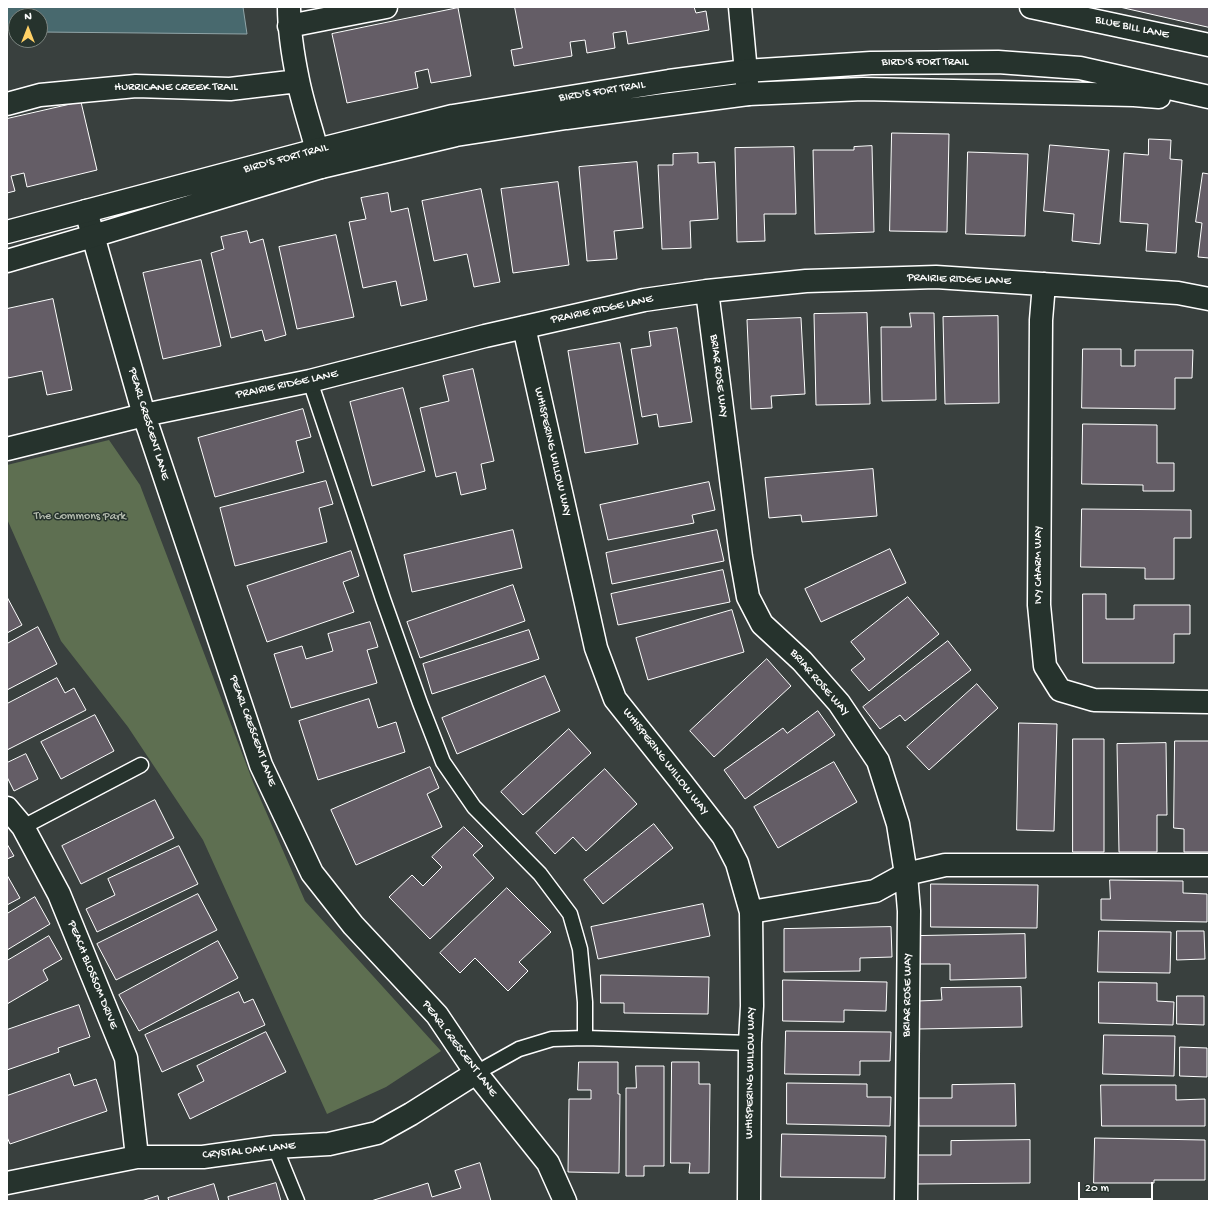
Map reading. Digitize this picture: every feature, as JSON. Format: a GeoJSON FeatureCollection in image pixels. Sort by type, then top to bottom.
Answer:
{"type":"FeatureCollection","features":[{"type":"Feature","properties":{"kind":"street"},"geometry":{"type":"LineString","coordinates":[[319,159],[298,81],[289,17],[386,7]]}},
{"type":"Feature","properties":{"kind":"street"},"geometry":{"type":"LineString","coordinates":[[740,7],[748,94]]}},
{"type":"Feature","properties":{"kind":"street","name":"BLUE BILL LANE"},"geometry":{"type":"LineString","coordinates":[[1031,7],[1209,45]]}},
{"type":"Feature","properties":{"kind":"street","name":"BIRD'S FORT TRAIL"},"geometry":{"type":"LineString","coordinates":[[7,261],[93,236],[319,159],[452,116],[668,81],[745,71],[871,63],[998,62],[1080,68],[1209,99]]}},
{"type":"Feature","properties":{"kind":"street","name":"HURRICANE CREEK TRAIL"},"geometry":{"type":"LineString","coordinates":[[7,104],[40,95],[136,86],[230,89],[298,81]]}},
{"type":"Feature","properties":{"kind":"street","name":"BIRD'S FORT TRAIL"},"geometry":{"type":"LineString","coordinates":[[7,232],[86,211],[319,159],[456,135],[566,118],[748,94],[863,89],[1134,95],[1209,99]]}},
{"type":"Feature","properties":{"kind":"street","name":"PEARL CRESCENT LANE"},"geometry":{"type":"LineString","coordinates":[[86,211],[144,415],[262,765],[312,873],[354,925],[437,1015],[476,1073],[548,1163],[565,1201]]}},
{"type":"Feature","properties":{"kind":"street","name":"PRAIRIE RIDGE LANE"},"geometry":{"type":"LineString","coordinates":[[7,449],[144,415],[310,381],[524,327],[644,300],[708,291],[806,281],[936,277],[1178,294],[1209,299]]}},
{"type":"Feature","properties":{"kind":"street","name":"IVY CHARM WAY"},"geometry":{"type":"LineString","coordinates":[[1044,284],[1041,320],[1039,605],[1045,666],[1060,690],[1094,700],[1209,702]]}},
{"type":"Feature","properties":{"kind":"street","name":"BRIAR ROSE WAY"},"geometry":{"type":"LineString","coordinates":[[708,291],[740,557],[748,597],[762,624],[802,661],[839,703],[878,761],[898,824],[906,874],[909,911],[906,1201]]}},
{"type":"Feature","properties":{"kind":"street","name":"WHISPERING WILLOW WAY"},"geometry":{"type":"LineString","coordinates":[[524,327],[596,648],[615,698],[723,836],[737,863],[751,912],[752,1006],[750,1043],[749,1201]]}},
{"type":"Feature","properties":{"kind":"street","name":"PEACH BLOSSOM DRIVE"},"geometry":{"type":"LineString","coordinates":[[7,808],[23,827],[59,894],[126,1058],[137,1157]]}},
{"type":"Feature","properties":{"kind":"street"},"geometry":{"type":"LineString","coordinates":[[751,912],[875,891],[906,874],[945,865],[1209,865]]}},
{"type":"Feature","properties":{"kind":"street","name":"CRYSTAL OAK LANE"},"geometry":{"type":"LineString","coordinates":[[7,1183],[137,1157],[203,1157],[275,1147],[328,1144],[377,1133],[411,1114],[476,1073]]}},
{"type":"Feature","properties":{"kind":"lane"},"geometry":{"type":"LineString","coordinates":[[310,381],[383,599],[420,703],[443,762],[474,807],[540,874],[570,914],[580,949],[585,1002],[585,1038]]}},
{"type":"Feature","properties":{"kind":"lane"},"geometry":{"type":"LineString","coordinates":[[23,827],[141,765]]}},
{"type":"Feature","properties":{"kind":"lane"},"geometry":{"type":"LineString","coordinates":[[476,1073],[519,1049],[552,1039],[585,1038],[750,1043]]}},
{"type":"Feature","properties":{"kind":"lane"},"geometry":{"type":"LineString","coordinates":[[275,1147],[297,1201]]}},
{"type":"Feature","properties":{"kind":"green space","name":"The Commons Park"},"geometry":{"type":"Polygon","coordinates":[[[109,440],[140,485],[253,782],[305,901],[441,1051],[386,1087],[327,1114],[203,840],[128,727],[61,641],[7,519],[7,465],[109,440]]]}},
{"type":"Feature","properties":{"kind":"water"},"geometry":{"type":"Polygon","coordinates":[[[7,7],[243,7],[247,34],[48,32],[48,8],[8,8],[7,30],[7,7]]]}},
{"type":"Feature","properties":{"kind":"building"},"geometry":{"type":"Polygon","coordinates":[[[515,7],[694,7],[696,13],[706,11],[709,30],[628,44],[626,31],[613,33],[615,48],[587,53],[585,40],[570,42],[572,56],[514,66],[511,50],[522,48],[515,7]]]}},
{"type":"Feature","properties":{"kind":"building"},"geometry":{"type":"Polygon","coordinates":[[[1120,7],[1209,7],[1209,27],[1120,7]]]}},
{"type":"Feature","properties":{"kind":"building"},"geometry":{"type":"Polygon","coordinates":[[[458,8],[471,76],[431,83],[428,69],[415,72],[418,88],[347,103],[332,34],[458,8]]]}},
{"type":"Feature","properties":{"kind":"building"},"geometry":{"type":"Polygon","coordinates":[[[81,102],[97,170],[27,187],[24,173],[11,176],[15,191],[7,193],[7,119],[81,102]]]}},
{"type":"Feature","properties":{"kind":"building"},"geometry":{"type":"Polygon","coordinates":[[[892,133],[949,134],[947,232],[890,231],[892,133]]]}},
{"type":"Feature","properties":{"kind":"building"},"geometry":{"type":"Polygon","coordinates":[[[1149,139],[1171,140],[1170,159],[1182,160],[1176,253],[1146,251],[1148,224],[1120,222],[1124,153],[1148,155],[1149,139]]]}},
{"type":"Feature","properties":{"kind":"building"},"geometry":{"type":"Polygon","coordinates":[[[1050,145],[1109,150],[1100,244],[1072,241],[1074,214],[1044,211],[1050,145]]]}},
{"type":"Feature","properties":{"kind":"building"},"geometry":{"type":"Polygon","coordinates":[[[872,146],[874,232],[815,234],[813,150],[854,150],[854,147],[872,146]]]}},
{"type":"Feature","properties":{"kind":"building"},"geometry":{"type":"Polygon","coordinates":[[[794,147],[796,214],[764,214],[765,241],[737,242],[735,148],[794,147]]]}},
{"type":"Feature","properties":{"kind":"building"},"geometry":{"type":"Polygon","coordinates":[[[968,152],[1028,154],[1025,236],[966,234],[968,152]]]}},
{"type":"Feature","properties":{"kind":"building"},"geometry":{"type":"Polygon","coordinates":[[[698,153],[698,163],[715,162],[718,219],[690,221],[691,248],[662,249],[658,165],[673,165],[673,154],[698,153]]]}},
{"type":"Feature","properties":{"kind":"building"},"geometry":{"type":"Polygon","coordinates":[[[637,162],[643,228],[614,231],[617,259],[587,261],[579,167],[637,162]]]}},
{"type":"Feature","properties":{"kind":"building"},"geometry":{"type":"Polygon","coordinates":[[[1203,173],[1209,174],[1209,258],[1198,257],[1202,223],[1196,222],[1203,173]]]}},
{"type":"Feature","properties":{"kind":"building"},"geometry":{"type":"Polygon","coordinates":[[[558,182],[569,265],[513,273],[501,189],[558,182]]]}},
{"type":"Feature","properties":{"kind":"building"},"geometry":{"type":"Polygon","coordinates":[[[481,189],[500,282],[474,287],[467,254],[434,261],[422,201],[481,189]]]}},
{"type":"Feature","properties":{"kind":"building"},"geometry":{"type":"Polygon","coordinates":[[[388,193],[391,212],[408,208],[427,300],[401,306],[396,281],[363,288],[349,222],[366,219],[361,198],[388,193]]]}},
{"type":"Feature","properties":{"kind":"building"},"geometry":{"type":"Polygon","coordinates":[[[247,231],[250,243],[263,239],[286,335],[265,341],[262,330],[231,338],[211,253],[224,249],[221,237],[247,231]]]}},
{"type":"Feature","properties":{"kind":"building"},"geometry":{"type":"Polygon","coordinates":[[[336,235],[354,317],[297,329],[279,247],[336,235]]]}},
{"type":"Feature","properties":{"kind":"building"},"geometry":{"type":"Polygon","coordinates":[[[201,260],[221,346],[163,359],[143,273],[201,260]]]}},
{"type":"Feature","properties":{"kind":"building"},"geometry":{"type":"Polygon","coordinates":[[[53,299],[72,390],[47,395],[42,371],[8,378],[7,309],[53,299]]]}},
{"type":"Feature","properties":{"kind":"building"},"geometry":{"type":"Polygon","coordinates":[[[867,313],[870,404],[816,405],[814,314],[867,313]]]}},
{"type":"Feature","properties":{"kind":"building"},"geometry":{"type":"Polygon","coordinates":[[[910,313],[934,313],[936,400],[882,401],[881,327],[911,327],[910,313]]]}},
{"type":"Feature","properties":{"kind":"building"},"geometry":{"type":"Polygon","coordinates":[[[998,316],[999,403],[945,404],[943,317],[998,316]]]}},
{"type":"Feature","properties":{"kind":"building"},"geometry":{"type":"Polygon","coordinates":[[[801,318],[805,394],[771,396],[772,408],[751,409],[747,320],[801,318]]]}},
{"type":"Feature","properties":{"kind":"building"},"geometry":{"type":"Polygon","coordinates":[[[677,328],[692,422],[659,427],[657,414],[642,417],[631,349],[651,346],[649,332],[677,328]]]}},
{"type":"Feature","properties":{"kind":"building"},"geometry":{"type":"Polygon","coordinates":[[[620,343],[638,444],[585,453],[568,351],[620,343]]]}},
{"type":"Feature","properties":{"kind":"building"},"geometry":{"type":"Polygon","coordinates":[[[1083,349],[1121,349],[1121,366],[1135,366],[1135,350],[1193,350],[1192,378],[1175,378],[1175,409],[1082,408],[1083,349]]]}},
{"type":"Feature","properties":{"kind":"building"},"geometry":{"type":"Polygon","coordinates":[[[473,369],[494,461],[481,464],[486,489],[461,495],[456,472],[436,477],[420,408],[449,401],[443,376],[473,369]]]}},
{"type":"Feature","properties":{"kind":"building"},"geometry":{"type":"Polygon","coordinates":[[[403,388],[425,471],[372,486],[350,402],[403,388]]]}},
{"type":"Feature","properties":{"kind":"building"},"geometry":{"type":"Polygon","coordinates":[[[303,409],[311,437],[296,441],[304,472],[215,497],[198,438],[303,409]]]}},
{"type":"Feature","properties":{"kind":"building"},"geometry":{"type":"Polygon","coordinates":[[[1083,424],[1157,425],[1157,463],[1174,463],[1174,491],[1143,491],[1143,485],[1082,484],[1083,424]]]}},
{"type":"Feature","properties":{"kind":"building"},"geometry":{"type":"Polygon","coordinates":[[[873,469],[877,516],[802,522],[801,515],[769,518],[765,478],[873,469]]]}},
{"type":"Feature","properties":{"kind":"building"},"geometry":{"type":"Polygon","coordinates":[[[326,481],[333,504],[319,508],[327,542],[235,566],[220,508],[326,481]]]}},
{"type":"Feature","properties":{"kind":"building"},"geometry":{"type":"Polygon","coordinates":[[[709,482],[715,510],[692,515],[694,523],[608,540],[600,505],[709,482]]]}},
{"type":"Feature","properties":{"kind":"building"},"geometry":{"type":"Polygon","coordinates":[[[1082,509],[1191,510],[1191,538],[1174,538],[1174,579],[1145,579],[1145,568],[1081,567],[1082,509]]]}},
{"type":"Feature","properties":{"kind":"building"},"geometry":{"type":"Polygon","coordinates":[[[513,530],[522,568],[412,592],[404,555],[513,530]]]}},
{"type":"Feature","properties":{"kind":"building"},"geometry":{"type":"Polygon","coordinates":[[[717,530],[724,561],[612,584],[606,553],[717,530]]]}},
{"type":"Feature","properties":{"kind":"building"},"geometry":{"type":"Polygon","coordinates":[[[890,549],[906,583],[821,622],[805,589],[890,549]]]}},
{"type":"Feature","properties":{"kind":"building"},"geometry":{"type":"Polygon","coordinates":[[[351,551],[359,576],[343,582],[354,612],[267,642],[247,586],[351,551]]]}},
{"type":"Feature","properties":{"kind":"building"},"geometry":{"type":"Polygon","coordinates":[[[723,570],[730,602],[618,625],[611,594],[723,570]]]}},
{"type":"Feature","properties":{"kind":"building"},"geometry":{"type":"Polygon","coordinates":[[[513,585],[525,621],[420,658],[407,622],[513,585]]]}},
{"type":"Feature","properties":{"kind":"building"},"geometry":{"type":"Polygon","coordinates":[[[1083,594],[1106,594],[1106,619],[1134,619],[1134,605],[1190,605],[1190,634],[1174,634],[1174,663],[1083,663],[1083,594]]]}},
{"type":"Feature","properties":{"kind":"building"},"geometry":{"type":"Polygon","coordinates":[[[7,597],[22,625],[7,633],[7,597]]]}},
{"type":"Feature","properties":{"kind":"building"},"geometry":{"type":"Polygon","coordinates":[[[908,597],[939,634],[869,691],[851,670],[865,659],[851,642],[908,597]]]}},
{"type":"Feature","properties":{"kind":"building"},"geometry":{"type":"Polygon","coordinates":[[[732,610],[744,652],[648,680],[636,638],[732,610]]]}},
{"type":"Feature","properties":{"kind":"building"},"geometry":{"type":"Polygon","coordinates":[[[370,622],[378,647],[367,650],[377,683],[291,708],[274,654],[302,646],[306,659],[333,651],[328,634],[370,622]]]}},
{"type":"Feature","properties":{"kind":"building"},"geometry":{"type":"Polygon","coordinates":[[[38,627],[57,664],[7,690],[7,644],[38,627]]]}},
{"type":"Feature","properties":{"kind":"building"},"geometry":{"type":"Polygon","coordinates":[[[529,630],[539,659],[432,694],[423,664],[529,630]]]}},
{"type":"Feature","properties":{"kind":"building"},"geometry":{"type":"Polygon","coordinates":[[[948,641],[971,670],[905,721],[900,715],[880,729],[863,707],[948,641]]]}},
{"type":"Feature","properties":{"kind":"building"},"geometry":{"type":"Polygon","coordinates":[[[767,659],[791,686],[714,757],[690,731],[767,659]]]}},
{"type":"Feature","properties":{"kind":"building"},"geometry":{"type":"Polygon","coordinates":[[[545,676],[560,711],[457,754],[442,718],[545,676]]]}},
{"type":"Feature","properties":{"kind":"building"},"geometry":{"type":"Polygon","coordinates":[[[57,678],[65,693],[74,688],[86,710],[7,750],[7,704],[57,678]]]}},
{"type":"Feature","properties":{"kind":"building"},"geometry":{"type":"Polygon","coordinates":[[[977,684],[998,708],[929,770],[907,747],[977,684]]]}},
{"type":"Feature","properties":{"kind":"building"},"geometry":{"type":"Polygon","coordinates":[[[369,699],[378,728],[396,722],[405,752],[318,780],[299,721],[369,699]]]}},
{"type":"Feature","properties":{"kind":"building"},"geometry":{"type":"Polygon","coordinates":[[[818,711],[835,735],[745,799],[724,770],[783,728],[787,733],[818,711]]]}},
{"type":"Feature","properties":{"kind":"building"},"geometry":{"type":"Polygon","coordinates":[[[95,715],[114,751],[61,779],[41,742],[95,715]]]}},
{"type":"Feature","properties":{"kind":"building"},"geometry":{"type":"Polygon","coordinates":[[[1019,723],[1057,724],[1054,831],[1017,830],[1019,723]]]}},
{"type":"Feature","properties":{"kind":"building"},"geometry":{"type":"Polygon","coordinates":[[[569,729],[591,753],[523,815],[501,792],[569,729]]]}},
{"type":"Feature","properties":{"kind":"building"},"geometry":{"type":"Polygon","coordinates":[[[1073,739],[1104,739],[1104,852],[1073,852],[1073,739]]]}},
{"type":"Feature","properties":{"kind":"building"},"geometry":{"type":"Polygon","coordinates":[[[1175,741],[1209,741],[1209,852],[1184,852],[1184,829],[1174,828],[1175,741]]]}},
{"type":"Feature","properties":{"kind":"building"},"geometry":{"type":"Polygon","coordinates":[[[1166,743],[1167,815],[1157,815],[1157,852],[1119,852],[1117,744],[1166,743]]]}},
{"type":"Feature","properties":{"kind":"building"},"geometry":{"type":"Polygon","coordinates":[[[26,754],[38,779],[14,791],[7,777],[7,763],[26,754]]]}},
{"type":"Feature","properties":{"kind":"building"},"geometry":{"type":"Polygon","coordinates":[[[834,762],[857,802],[778,848],[754,807],[834,762]]]}},
{"type":"Feature","properties":{"kind":"building"},"geometry":{"type":"Polygon","coordinates":[[[430,767],[439,788],[427,794],[442,827],[356,865],[331,810],[430,767]]]}},
{"type":"Feature","properties":{"kind":"building"},"geometry":{"type":"Polygon","coordinates":[[[605,769],[637,804],[586,851],[573,837],[555,854],[536,833],[605,769]]]}},
{"type":"Feature","properties":{"kind":"building"},"geometry":{"type":"Polygon","coordinates":[[[155,800],[174,838],[81,884],[62,846],[155,800]]]}},
{"type":"Feature","properties":{"kind":"building"},"geometry":{"type":"Polygon","coordinates":[[[654,824],[673,848],[603,904],[584,880],[654,824]]]}},
{"type":"Feature","properties":{"kind":"building"},"geometry":{"type":"Polygon","coordinates":[[[464,827],[483,846],[473,855],[494,878],[430,939],[389,897],[412,875],[423,886],[442,867],[432,857],[464,827]]]}},
{"type":"Feature","properties":{"kind":"building"},"geometry":{"type":"Polygon","coordinates":[[[7,844],[14,856],[7,859],[7,844]]]}},
{"type":"Feature","properties":{"kind":"building"},"geometry":{"type":"Polygon","coordinates":[[[179,846],[198,884],[97,932],[86,909],[115,895],[108,879],[179,846]]]}},
{"type":"Feature","properties":{"kind":"building"},"geometry":{"type":"Polygon","coordinates":[[[7,875],[20,898],[7,905],[7,875]]]}},
{"type":"Feature","properties":{"kind":"building"},"geometry":{"type":"Polygon","coordinates":[[[1110,880],[1183,881],[1183,893],[1207,894],[1207,922],[1101,920],[1101,899],[1110,899],[1110,880]]]}},
{"type":"Feature","properties":{"kind":"building"},"geometry":{"type":"Polygon","coordinates":[[[931,884],[1038,885],[1037,928],[931,927],[931,884]]]}},
{"type":"Feature","properties":{"kind":"building"},"geometry":{"type":"Polygon","coordinates":[[[507,888],[551,932],[519,962],[528,971],[508,991],[475,958],[460,973],[440,953],[507,888]]]}},
{"type":"Feature","properties":{"kind":"building"},"geometry":{"type":"Polygon","coordinates":[[[198,894],[217,930],[116,980],[97,944],[198,894]]]}},
{"type":"Feature","properties":{"kind":"building"},"geometry":{"type":"Polygon","coordinates":[[[35,897],[50,924],[7,950],[7,914],[35,897]]]}},
{"type":"Feature","properties":{"kind":"building"},"geometry":{"type":"Polygon","coordinates":[[[703,904],[710,936],[598,959],[591,927],[703,904]]]}},
{"type":"Feature","properties":{"kind":"building"},"geometry":{"type":"Polygon","coordinates":[[[891,927],[892,957],[860,958],[860,971],[784,972],[784,929],[891,927]]]}},
{"type":"Feature","properties":{"kind":"building"},"geometry":{"type":"Polygon","coordinates":[[[1099,931],[1171,932],[1170,973],[1098,972],[1099,931]]]}},
{"type":"Feature","properties":{"kind":"building"},"geometry":{"type":"Polygon","coordinates":[[[1177,931],[1204,931],[1205,959],[1177,960],[1177,931]]]}},
{"type":"Feature","properties":{"kind":"building"},"geometry":{"type":"Polygon","coordinates":[[[1025,934],[1026,978],[950,980],[950,964],[919,964],[918,936],[1025,934]]]}},
{"type":"Feature","properties":{"kind":"building"},"geometry":{"type":"Polygon","coordinates":[[[49,936],[62,959],[43,970],[48,980],[7,1004],[7,961],[49,936]]]}},
{"type":"Feature","properties":{"kind":"building"},"geometry":{"type":"Polygon","coordinates":[[[218,941],[238,978],[139,1031],[119,995],[218,941]]]}},
{"type":"Feature","properties":{"kind":"building"},"geometry":{"type":"Polygon","coordinates":[[[601,975],[709,977],[708,1014],[624,1013],[624,1003],[601,1003],[601,975]]]}},
{"type":"Feature","properties":{"kind":"building"},"geometry":{"type":"Polygon","coordinates":[[[783,980],[887,982],[886,1011],[844,1010],[844,1022],[783,1021],[783,980]]]}},
{"type":"Feature","properties":{"kind":"building"},"geometry":{"type":"Polygon","coordinates":[[[1099,982],[1157,983],[1157,1001],[1174,1002],[1173,1025],[1099,1023],[1099,982]]]}},
{"type":"Feature","properties":{"kind":"building"},"geometry":{"type":"Polygon","coordinates":[[[1021,987],[1022,1027],[919,1029],[918,1001],[942,1000],[941,988],[1021,987]]]}},
{"type":"Feature","properties":{"kind":"building"},"geometry":{"type":"Polygon","coordinates":[[[239,992],[244,1003],[253,999],[265,1025],[162,1072],[145,1035],[239,992]]]}},
{"type":"Feature","properties":{"kind":"building"},"geometry":{"type":"Polygon","coordinates":[[[1177,996],[1204,996],[1204,1025],[1177,1024],[1177,996]]]}},
{"type":"Feature","properties":{"kind":"building"},"geometry":{"type":"Polygon","coordinates":[[[79,1005],[90,1037],[58,1048],[59,1052],[7,1070],[7,1030],[79,1005]]]}},
{"type":"Feature","properties":{"kind":"building"},"geometry":{"type":"Polygon","coordinates":[[[786,1031],[891,1032],[890,1061],[860,1061],[860,1075],[785,1074],[786,1031]]]}},
{"type":"Feature","properties":{"kind":"building"},"geometry":{"type":"Polygon","coordinates":[[[266,1032],[286,1072],[190,1119],[178,1094],[204,1081],[197,1066],[266,1032]]]}},
{"type":"Feature","properties":{"kind":"building"},"geometry":{"type":"Polygon","coordinates":[[[1104,1035],[1175,1036],[1174,1076],[1103,1074],[1104,1035]]]}},
{"type":"Feature","properties":{"kind":"building"},"geometry":{"type":"Polygon","coordinates":[[[1180,1047],[1207,1048],[1207,1077],[1180,1076],[1180,1047]]]}},
{"type":"Feature","properties":{"kind":"building"},"geometry":{"type":"Polygon","coordinates":[[[579,1062],[618,1062],[618,1094],[620,1094],[619,1173],[568,1172],[569,1099],[591,1099],[591,1090],[578,1090],[579,1062]]]}},
{"type":"Feature","properties":{"kind":"building"},"geometry":{"type":"Polygon","coordinates":[[[672,1062],[699,1062],[699,1084],[710,1084],[709,1173],[689,1173],[690,1163],[671,1163],[672,1062]]]}},
{"type":"Feature","properties":{"kind":"building"},"geometry":{"type":"Polygon","coordinates":[[[636,1066],[664,1066],[664,1166],[644,1166],[644,1176],[626,1176],[626,1088],[636,1088],[636,1066]]]}},
{"type":"Feature","properties":{"kind":"building"},"geometry":{"type":"Polygon","coordinates":[[[70,1074],[74,1086],[96,1079],[107,1111],[10,1144],[7,1137],[7,1096],[70,1074]]]}},
{"type":"Feature","properties":{"kind":"building"},"geometry":{"type":"Polygon","coordinates":[[[787,1083],[867,1084],[867,1097],[891,1097],[890,1126],[787,1124],[787,1083]]]}},
{"type":"Feature","properties":{"kind":"building"},"geometry":{"type":"Polygon","coordinates":[[[1015,1084],[1016,1126],[919,1126],[918,1098],[952,1098],[952,1085],[1015,1084]]]}},
{"type":"Feature","properties":{"kind":"building"},"geometry":{"type":"Polygon","coordinates":[[[1101,1085],[1176,1085],[1176,1100],[1205,1099],[1205,1126],[1102,1126],[1101,1085]]]}},
{"type":"Feature","properties":{"kind":"building"},"geometry":{"type":"Polygon","coordinates":[[[782,1134],[886,1136],[885,1178],[781,1177],[782,1134]]]}},
{"type":"Feature","properties":{"kind":"building"},"geometry":{"type":"Polygon","coordinates":[[[1095,1138],[1205,1140],[1205,1180],[1154,1180],[1154,1183],[1094,1183],[1095,1138]]]}},
{"type":"Feature","properties":{"kind":"building"},"geometry":{"type":"Polygon","coordinates":[[[1030,1140],[1030,1183],[917,1184],[916,1155],[951,1155],[951,1141],[1030,1140]]]}},
{"type":"Feature","properties":{"kind":"building"},"geometry":{"type":"Polygon","coordinates":[[[480,1163],[491,1201],[371,1201],[428,1183],[432,1197],[461,1188],[455,1171],[480,1163]]]}},
{"type":"Feature","properties":{"kind":"building"},"geometry":{"type":"Polygon","coordinates":[[[276,1183],[281,1201],[229,1201],[228,1197],[276,1183]]]}},
{"type":"Feature","properties":{"kind":"building"},"geometry":{"type":"Polygon","coordinates":[[[214,1184],[219,1201],[169,1201],[168,1198],[214,1184]]]}},
{"type":"Feature","properties":{"kind":"building"},"geometry":{"type":"Polygon","coordinates":[[[158,1196],[159,1201],[142,1201],[158,1196]]]}}]}
